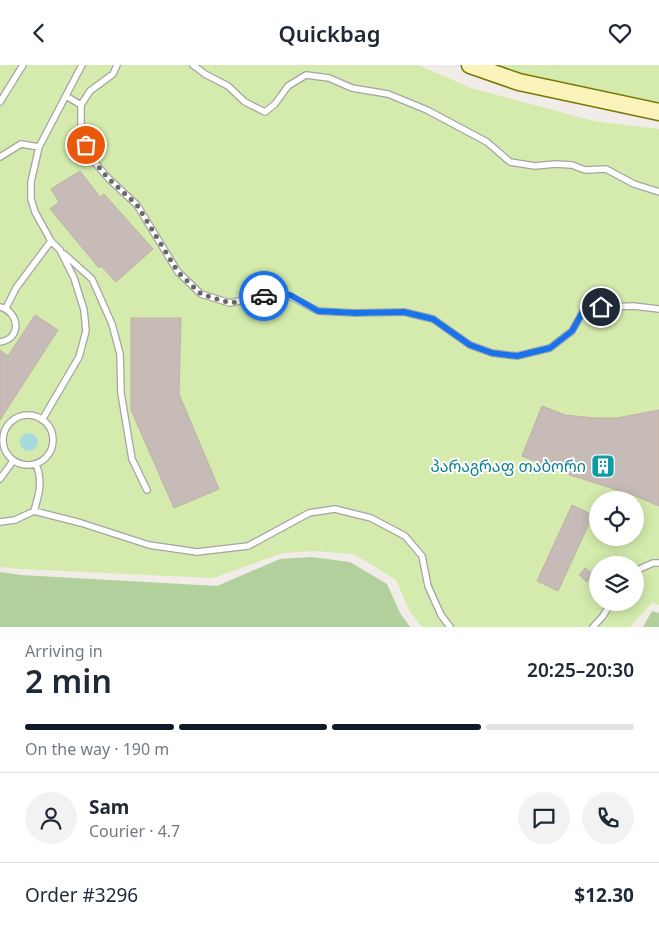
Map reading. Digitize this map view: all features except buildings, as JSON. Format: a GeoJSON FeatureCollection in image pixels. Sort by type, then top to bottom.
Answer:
{"type":"FeatureCollection","features":[{"type":"Feature","properties":{"kind":"main road"},"geometry":{"type":"LineString","coordinates":[[470,65],[519,82],[659,113]]}},
{"type":"Feature","properties":{"kind":"lane"},"geometry":{"type":"LineString","coordinates":[[0,102],[23,65]]}},
{"type":"Feature","properties":{"kind":"lane"},"geometry":{"type":"LineString","coordinates":[[82,65],[39,147],[31,182],[31,199],[35,212],[51,241],[92,279],[112,324],[120,354],[121,393],[132,459],[147,490]]}},
{"type":"Feature","properties":{"kind":"lane"},"geometry":{"type":"LineString","coordinates":[[112,65],[113,73]]}},
{"type":"Feature","properties":{"kind":"lane"},"geometry":{"type":"LineString","coordinates":[[117,65],[113,73],[90,91],[81,105],[81,132],[90,157],[109,179],[137,205],[178,272],[201,294],[230,303],[261,296],[290,295],[318,311],[355,313],[404,312],[433,319],[470,345],[492,353],[517,356],[550,348],[572,331],[585,308],[633,306],[659,309]]}},
{"type":"Feature","properties":{"kind":"lane"},"geometry":{"type":"LineString","coordinates":[[193,65],[228,86],[245,102],[265,112],[275,104],[288,86],[306,75],[329,78],[352,88],[388,94],[427,110],[487,142],[510,162],[535,166],[572,165],[585,170],[606,169],[634,184],[659,192]]}},
{"type":"Feature","properties":{"kind":"lane"},"geometry":{"type":"LineString","coordinates":[[66,96],[81,105]]}},
{"type":"Feature","properties":{"kind":"lane"},"geometry":{"type":"LineString","coordinates":[[0,157],[21,144],[39,147]]}},
{"type":"Feature","properties":{"kind":"lane"},"geometry":{"type":"LineString","coordinates":[[0,343],[9,339],[16,329],[14,317],[3,307],[51,241]]}},
{"type":"Feature","properties":{"kind":"lane"},"geometry":{"type":"LineString","coordinates":[[42,420],[79,357],[86,331],[84,310],[74,278],[60,251]]}},
{"type":"Feature","properties":{"kind":"lane"},"geometry":{"type":"LineString","coordinates":[[26,415],[42,420],[48,425],[52,433],[52,448],[48,455],[36,464],[20,464],[13,461],[7,454],[3,438],[10,423],[18,417],[26,415]]}},
{"type":"Feature","properties":{"kind":"lane"},"geometry":{"type":"LineString","coordinates":[[0,479],[13,461]]}},
{"type":"Feature","properties":{"kind":"lane"},"geometry":{"type":"LineString","coordinates":[[34,511],[40,491],[40,474],[36,464]]}},
{"type":"Feature","properties":{"kind":"lane"},"geometry":{"type":"LineString","coordinates":[[0,522],[15,520],[34,511],[82,523],[149,545],[197,552],[248,546],[309,513],[335,509],[371,518],[405,536],[422,557],[428,586],[450,627]]}},
{"type":"Feature","properties":{"kind":"lane"},"geometry":{"type":"LineString","coordinates":[[644,567],[653,563],[659,563]]}},
{"type":"Feature","properties":{"kind":"lane"},"geometry":{"type":"LineString","coordinates":[[593,627],[606,611]]}},
{"type":"Feature","properties":{"kind":"green space"},"geometry":{"type":"Polygon","coordinates":[[[0,65],[418,65],[471,88],[594,121],[659,129],[659,605],[652,603],[630,627],[422,627],[410,612],[396,580],[354,554],[313,551],[283,553],[213,578],[0,567],[0,65]]]}},
{"type":"Feature","properties":{"kind":"green space"},"geometry":{"type":"Polygon","coordinates":[[[468,65],[659,65],[659,109],[468,65]]]}},
{"type":"Feature","properties":{"kind":"green space"},"geometry":{"type":"Polygon","coordinates":[[[311,557],[350,562],[387,584],[400,613],[410,627],[0,627],[0,572],[21,575],[217,586],[280,559],[311,557]]]}},
{"type":"Feature","properties":{"kind":"green space"},"geometry":{"type":"Polygon","coordinates":[[[652,611],[659,613],[659,627],[643,627],[652,611]]]}},
{"type":"Feature","properties":{"kind":"water"},"geometry":{"type":"Polygon","coordinates":[[[25,433],[33,433],[38,438],[36,449],[25,451],[20,446],[20,438],[25,433]]]}},
{"type":"Feature","properties":{"kind":"way so far"},"geometry":{"type":"LineString","coordinates":[[86,145],[90,157],[109,179],[137,205],[178,272],[201,294],[230,303],[264,296]]}},
{"type":"Feature","properties":{"kind":"place","name":"პარაგრაფ თაბორი"},"geometry":{"type":"Point","coordinates":[603,466]}},
{"type":"Feature","properties":{"kind":"route"},"geometry":{"type":"LineString","coordinates":[[264,296],[290,295],[318,311],[355,313],[404,312],[433,319],[470,345],[492,353],[517,356],[550,348],[572,331],[585,308],[601,307]]}}]}
